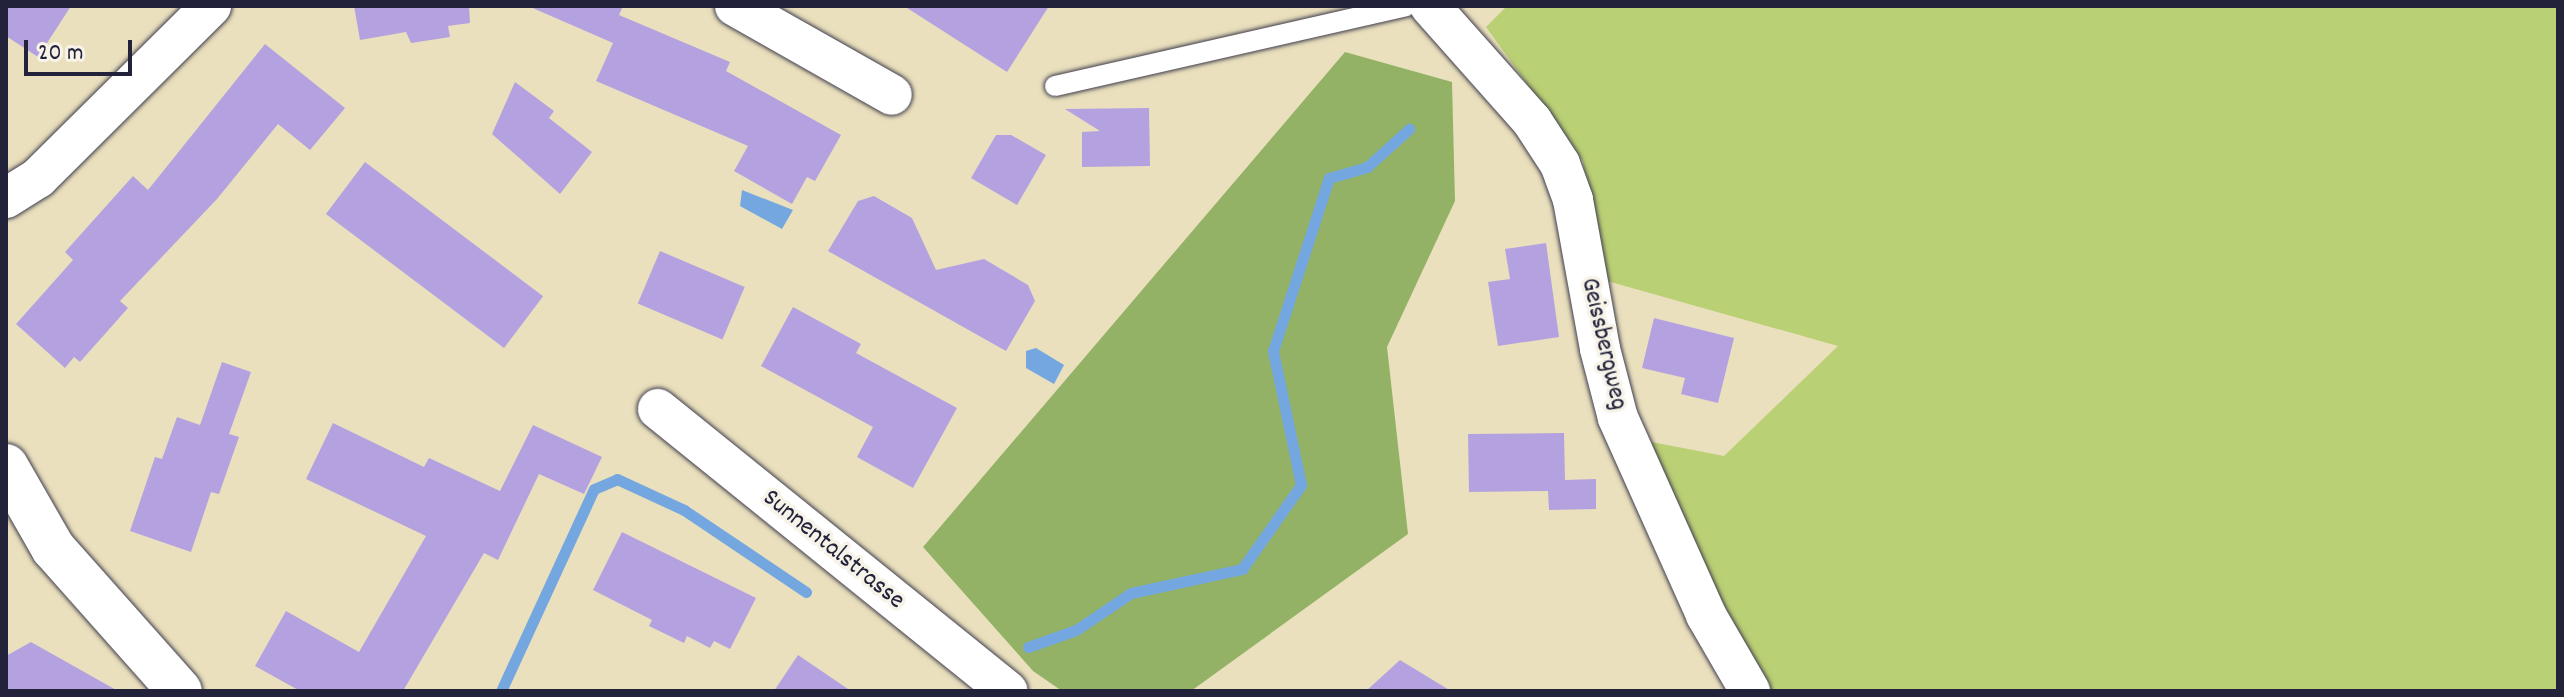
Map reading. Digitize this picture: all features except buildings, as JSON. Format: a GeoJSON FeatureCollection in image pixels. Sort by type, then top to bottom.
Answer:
{"type":"FeatureCollection","features":[{"type":"Feature","properties":{"kind":"street"},"geometry":{"type":"LineString","coordinates":[[6,198],[38,178],[211,6]]}},
{"type":"Feature","properties":{"kind":"street"},"geometry":{"type":"LineString","coordinates":[[735,6],[892,95]]}},
{"type":"Feature","properties":{"kind":"street","name":"Geissbergweg"},"geometry":{"type":"LineString","coordinates":[[1431,8],[1532,121],[1560,164],[1575,211],[1600,349],[1618,418],[1706,615],[1750,691]]}},
{"type":"Feature","properties":{"kind":"street","name":"Sunnentalstrasse"},"geometry":{"type":"LineString","coordinates":[[658,409],[1008,691]]}},
{"type":"Feature","properties":{"kind":"street"},"geometry":{"type":"LineString","coordinates":[[6,466],[53,548],[180,691]]}},
{"type":"Feature","properties":{"kind":"lane"},"geometry":{"type":"LineString","coordinates":[[1055,86],[1431,8]]}},
{"type":"Feature","properties":{"kind":"green space"},"geometry":{"type":"Polygon","coordinates":[[[1507,6],[2558,6],[2558,691],[1750,691],[1626,437],[1724,456],[1838,346],[1600,279],[1583,161],[1486,27],[1507,6]]]}},
{"type":"Feature","properties":{"kind":"green space"},"geometry":{"type":"Polygon","coordinates":[[[1345,52],[1452,82],[1455,201],[1387,347],[1408,534],[1191,691],[1062,691],[1033,671],[923,547],[1345,52]]]}},
{"type":"Feature","properties":{"kind":"water"},"geometry":{"type":"Polygon","coordinates":[[[742,190],[793,210],[782,229],[740,206],[742,190]]]}},
{"type":"Feature","properties":{"kind":"water"},"geometry":{"type":"Polygon","coordinates":[[[1036,348],[1064,365],[1054,384],[1026,368],[1026,351],[1036,348]]]}},
{"type":"Feature","properties":{"kind":"waterway"},"geometry":{"type":"LineString","coordinates":[[1028,647],[1076,630],[1131,593],[1242,569],[1301,485],[1273,351],[1329,178],[1367,167],[1409,129]]}},
{"type":"Feature","properties":{"kind":"waterway"},"geometry":{"type":"LineString","coordinates":[[501,691],[594,489],[617,479],[684,510],[806,592]]}}]}
